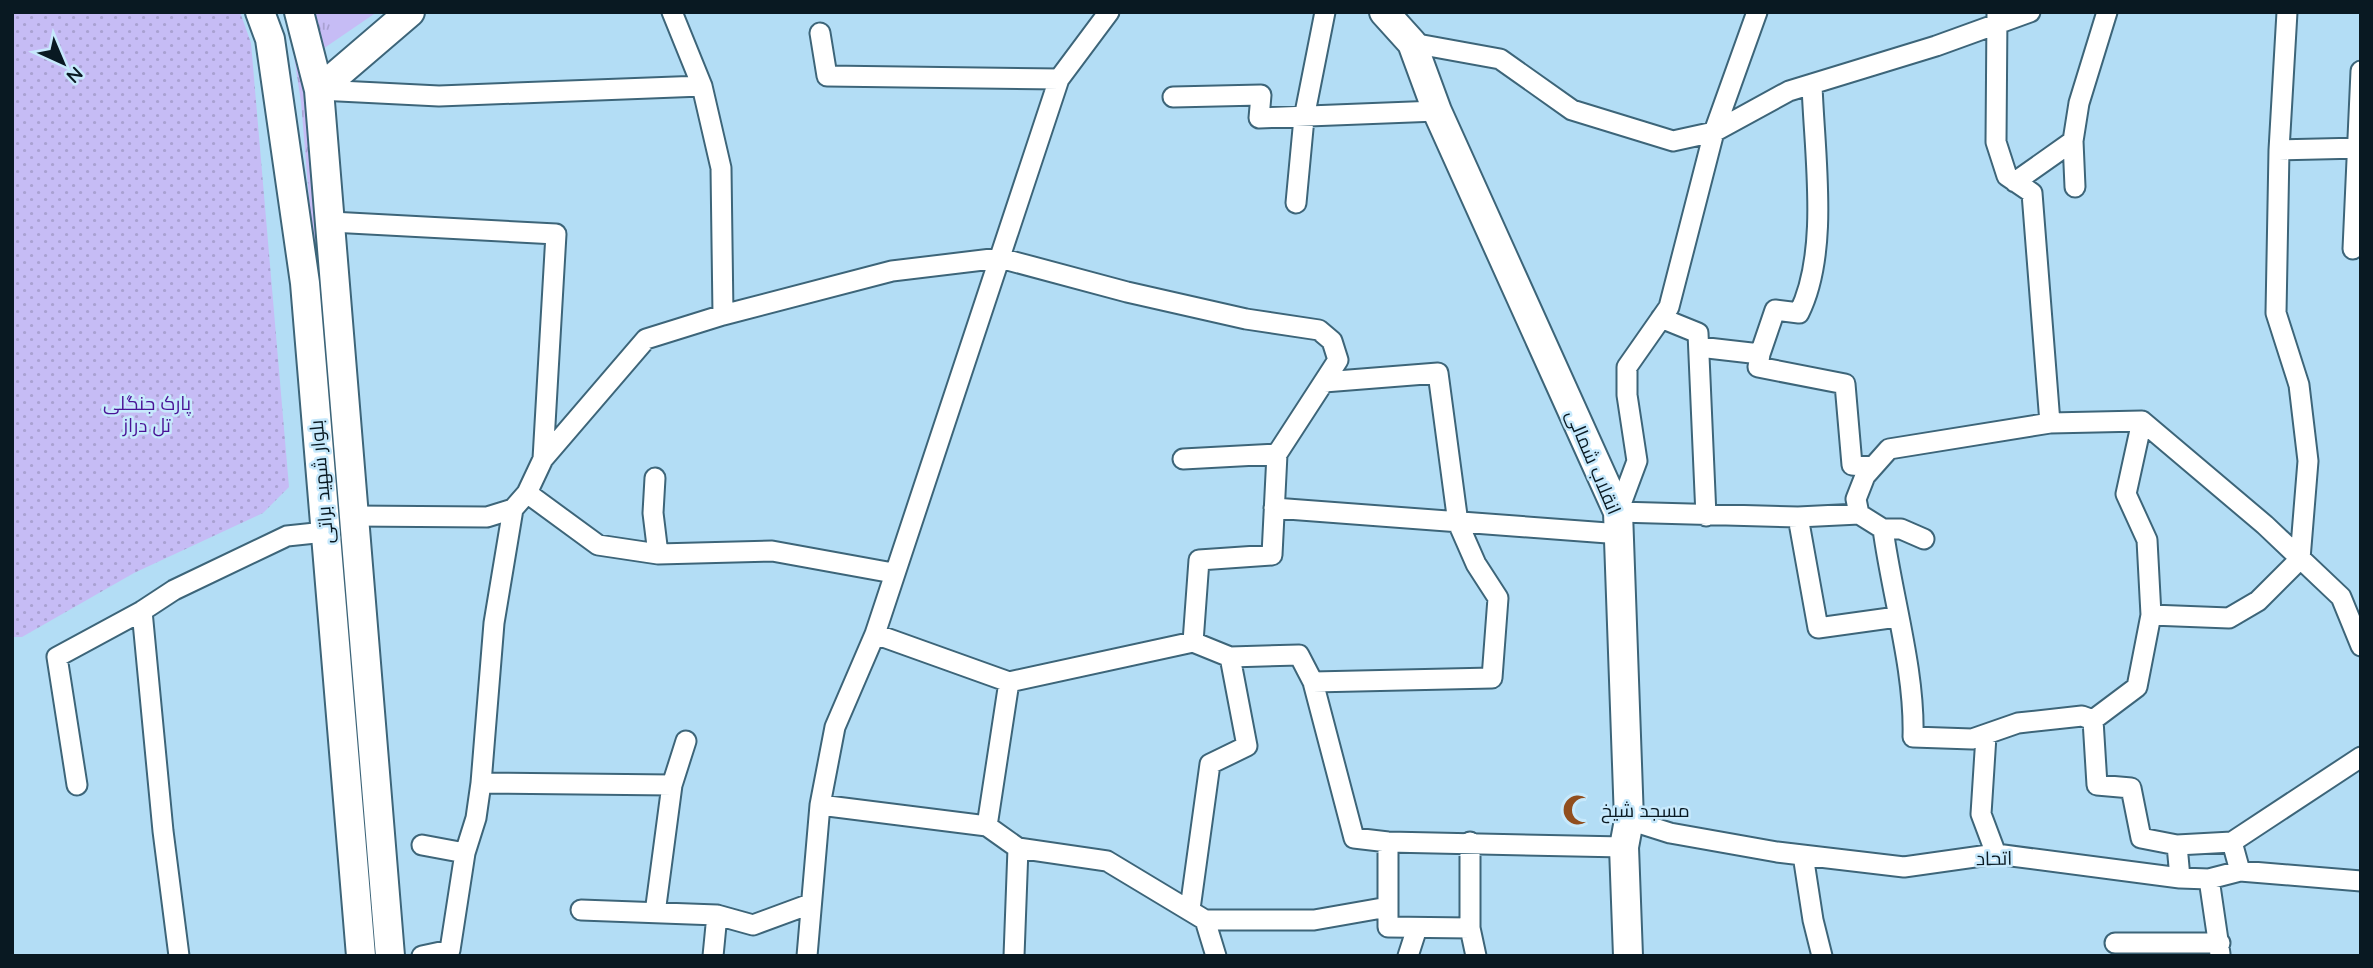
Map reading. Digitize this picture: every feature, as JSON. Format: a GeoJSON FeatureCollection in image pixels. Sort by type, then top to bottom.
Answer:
{"type":"FeatureCollection","features":[{"type":"Feature","properties":{"kind":"main road","name":"بلوار شهید براتی"},"geometry":{"type":"LineString","coordinates":[[260,12],[270,39],[305,284],[361,956]]}},
{"type":"Feature","properties":{"kind":"main road","name":"بلوار شهید براتی"},"geometry":{"type":"LineString","coordinates":[[299,12],[318,90],[331,222],[352,516],[390,956]]}},
{"type":"Feature","properties":{"kind":"main road"},"geometry":{"type":"LineString","coordinates":[[318,90],[410,12]]}},
{"type":"Feature","properties":{"kind":"main road"},"geometry":{"type":"LineString","coordinates":[[1384,12],[1412,43]]}},
{"type":"Feature","properties":{"kind":"main road"},"geometry":{"type":"LineString","coordinates":[[1412,43],[1414,12]]}},
{"type":"Feature","properties":{"kind":"main road","name":"انقلاب شمالی"},"geometry":{"type":"LineString","coordinates":[[1412,43],[1437,111],[1619,523],[1629,820],[1624,847],[1628,956]]}},
{"type":"Feature","properties":{"kind":"street"},"geometry":{"type":"LineString","coordinates":[[672,12],[702,86],[721,168],[723,315]]}},
{"type":"Feature","properties":{"kind":"street"},"geometry":{"type":"LineString","coordinates":[[807,956],[820,805],[835,727],[875,634],[1059,79],[1109,12]]}},
{"type":"Feature","properties":{"kind":"street"},"geometry":{"type":"LineString","coordinates":[[1296,203],[1304,118],[1325,12]]}},
{"type":"Feature","properties":{"kind":"street"},"geometry":{"type":"LineString","coordinates":[[1619,523],[1637,461],[1627,395],[1627,367],[1669,307],[1714,132],[1757,12]]}},
{"type":"Feature","properties":{"kind":"street"},"geometry":{"type":"LineString","coordinates":[[1412,43],[1500,59],[1572,110],[1673,141],[1714,132],[1789,91],[1936,46],[1997,18],[2030,12]]}},
{"type":"Feature","properties":{"kind":"street"},"geometry":{"type":"LineString","coordinates":[[2075,187],[2073,141],[2079,103],[2107,12]]}},
{"type":"Feature","properties":{"kind":"street"},"geometry":{"type":"LineString","coordinates":[[2151,615],[2229,618],[2258,601],[2300,559],[2308,461],[2299,385],[2276,313],[2279,150],[2287,12]]}},
{"type":"Feature","properties":{"kind":"street"},"geometry":{"type":"LineString","coordinates":[[1997,18],[1996,142],[2007,176],[2032,193],[2050,423]]}},
{"type":"Feature","properties":{"kind":"street"},"geometry":{"type":"LineString","coordinates":[[820,33],[827,76],[1059,79]]}},
{"type":"Feature","properties":{"kind":"street"},"geometry":{"type":"LineString","coordinates":[[2353,249],[2361,71]]}},
{"type":"Feature","properties":{"kind":"street"},"geometry":{"type":"LineString","coordinates":[[1812,84],[1817,232],[1810,280],[1799,313],[1775,310],[1758,367],[1846,384],[1852,465],[1873,467]]}},
{"type":"Feature","properties":{"kind":"street"},"geometry":{"type":"LineString","coordinates":[[318,90],[439,96],[702,86]]}},
{"type":"Feature","properties":{"kind":"street"},"geometry":{"type":"LineString","coordinates":[[1173,97],[1261,95],[1259,118],[1437,111]]}},
{"type":"Feature","properties":{"kind":"street"},"geometry":{"type":"LineString","coordinates":[[2015,182],[2073,141]]}},
{"type":"Feature","properties":{"kind":"street"},"geometry":{"type":"LineString","coordinates":[[2279,150],[2359,148]]}},
{"type":"Feature","properties":{"kind":"street"},"geometry":{"type":"LineString","coordinates":[[331,222],[556,234],[543,459]]}},
{"type":"Feature","properties":{"kind":"street"},"geometry":{"type":"LineString","coordinates":[[352,516],[487,517],[513,509],[527,493],[543,459],[646,339],[723,315],[892,271],[1000,258],[1140,295],[1319,330],[1332,341],[1338,360],[1277,454],[1272,555],[1199,560],[1193,642]]}},
{"type":"Feature","properties":{"kind":"street"},"geometry":{"type":"LineString","coordinates":[[1661,318],[1698,333],[1706,516]]}},
{"type":"Feature","properties":{"kind":"street"},"geometry":{"type":"LineString","coordinates":[[1699,347],[1760,354]]}},
{"type":"Feature","properties":{"kind":"street"},"geometry":{"type":"LineString","coordinates":[[1313,682],[1492,678],[1498,598],[1476,564],[1458,523],[1438,373],[1324,382]]}},
{"type":"Feature","properties":{"kind":"street"},"geometry":{"type":"LineString","coordinates":[[2093,720],[2137,687],[2151,615],[2147,540],[2126,494],[2142,421]]}},
{"type":"Feature","properties":{"kind":"street"},"geometry":{"type":"LineString","coordinates":[[1859,514],[1856,499],[1865,476],[1889,449],[2050,423],[2142,421],[2266,524],[2340,597],[2361,646]]}},
{"type":"Feature","properties":{"kind":"street"},"geometry":{"type":"LineString","coordinates":[[1183,459],[1277,454]]}},
{"type":"Feature","properties":{"kind":"street"},"geometry":{"type":"LineString","coordinates":[[655,478],[653,513],[658,554]]}},
{"type":"Feature","properties":{"kind":"street"},"geometry":{"type":"LineString","coordinates":[[527,493],[598,545],[658,554],[772,551],[894,573]]}},
{"type":"Feature","properties":{"kind":"street"},"geometry":{"type":"LineString","coordinates":[[1274,508],[1458,523],[1619,523],[1706,516],[1798,517],[1859,514],[1883,529],[1900,528],[1924,539]]}},
{"type":"Feature","properties":{"kind":"street"},"geometry":{"type":"LineString","coordinates":[[422,956],[450,950],[465,853],[476,818],[481,783],[494,623],[513,509]]}},
{"type":"Feature","properties":{"kind":"street"},"geometry":{"type":"LineString","coordinates":[[1798,517],[1818,628],[1897,617]]}},
{"type":"Feature","properties":{"kind":"street"},"geometry":{"type":"LineString","coordinates":[[1883,529],[1914,702],[1913,737],[1972,739],[2018,723],[2082,716],[2093,720]]}},
{"type":"Feature","properties":{"kind":"street"},"geometry":{"type":"LineString","coordinates":[[77,785],[57,657],[142,611],[174,590],[287,536],[325,532]]}},
{"type":"Feature","properties":{"kind":"street"},"geometry":{"type":"LineString","coordinates":[[142,611],[163,831],[179,956]]}},
{"type":"Feature","properties":{"kind":"street"},"geometry":{"type":"LineString","coordinates":[[875,634],[1009,682],[1193,642],[1230,657],[1300,655],[1313,682],[1354,838],[1388,842],[1624,847]]}},
{"type":"Feature","properties":{"kind":"street"},"geometry":{"type":"LineString","coordinates":[[1216,956],[1197,915],[1210,764],[1247,746],[1230,657]]}},
{"type":"Feature","properties":{"kind":"street"},"geometry":{"type":"LineString","coordinates":[[987,826],[1009,682]]}},
{"type":"Feature","properties":{"kind":"street"},"geometry":{"type":"LineString","coordinates":[[2093,720],[2097,785],[2131,788],[2141,838],[2177,845],[2232,842],[2361,757]]}},
{"type":"Feature","properties":{"kind":"street"},"geometry":{"type":"LineString","coordinates":[[1986,736],[1981,814],[1996,854]]}},
{"type":"Feature","properties":{"kind":"street"},"geometry":{"type":"LineString","coordinates":[[655,913],[672,785],[686,741]]}},
{"type":"Feature","properties":{"kind":"street"},"geometry":{"type":"LineString","coordinates":[[481,783],[672,785]]}},
{"type":"Feature","properties":{"kind":"street"},"geometry":{"type":"LineString","coordinates":[[820,805],[987,826],[1018,848],[1107,861],[1197,915],[1314,920],[1388,907]]}},
{"type":"Feature","properties":{"kind":"street","name":"اتحاد"},"geometry":{"type":"LineString","coordinates":[[1629,820],[1670,834],[1803,855],[1904,867],[1996,854],[2180,878],[2209,879],[2240,871],[2361,881]]}},
{"type":"Feature","properties":{"kind":"street"},"geometry":{"type":"LineString","coordinates":[[1388,842],[1388,927],[1470,928]]}},
{"type":"Feature","properties":{"kind":"street"},"geometry":{"type":"LineString","coordinates":[[1470,842],[1470,928],[1476,956]]}},
{"type":"Feature","properties":{"kind":"street"},"geometry":{"type":"LineString","coordinates":[[2232,842],[2240,871]]}},
{"type":"Feature","properties":{"kind":"street"},"geometry":{"type":"LineString","coordinates":[[422,845],[465,853]]}},
{"type":"Feature","properties":{"kind":"street"},"geometry":{"type":"LineString","coordinates":[[2177,845],[2180,878]]}},
{"type":"Feature","properties":{"kind":"street"},"geometry":{"type":"LineString","coordinates":[[1014,956],[1018,848]]}},
{"type":"Feature","properties":{"kind":"street"},"geometry":{"type":"LineString","coordinates":[[1803,855],[1812,920],[1822,956]]}},
{"type":"Feature","properties":{"kind":"street"},"geometry":{"type":"LineString","coordinates":[[2115,943],[2220,949],[2209,879]]}},
{"type":"Feature","properties":{"kind":"street"},"geometry":{"type":"LineString","coordinates":[[581,910],[717,915],[753,925],[810,904]]}},
{"type":"Feature","properties":{"kind":"street"},"geometry":{"type":"LineString","coordinates":[[713,956],[717,915]]}},
{"type":"Feature","properties":{"kind":"street"},"geometry":{"type":"LineString","coordinates":[[1408,956],[1417,928]]}},
{"type":"Feature","properties":{"kind":"green space","name":"پارک جنگلی تل دراز"},"geometry":{"type":"Polygon","coordinates":[[[12,12],[240,12],[251,43],[289,487],[263,513],[134,573],[22,637],[12,637],[12,12]]]}},
{"type":"Feature","properties":{"kind":"green space"},"geometry":{"type":"Polygon","coordinates":[[[284,12],[293,12],[301,45],[320,224],[381,956],[372,956],[301,102],[291,37],[284,12]]]}},
{"type":"Feature","properties":{"kind":"green space"},"geometry":{"type":"Polygon","coordinates":[[[306,12],[377,12],[317,53],[306,12]]]}},
{"type":"Feature","properties":{"kind":"place","name":"مسجد شیخ"},"geometry":{"type":"Point","coordinates":[1578,810]}}]}
